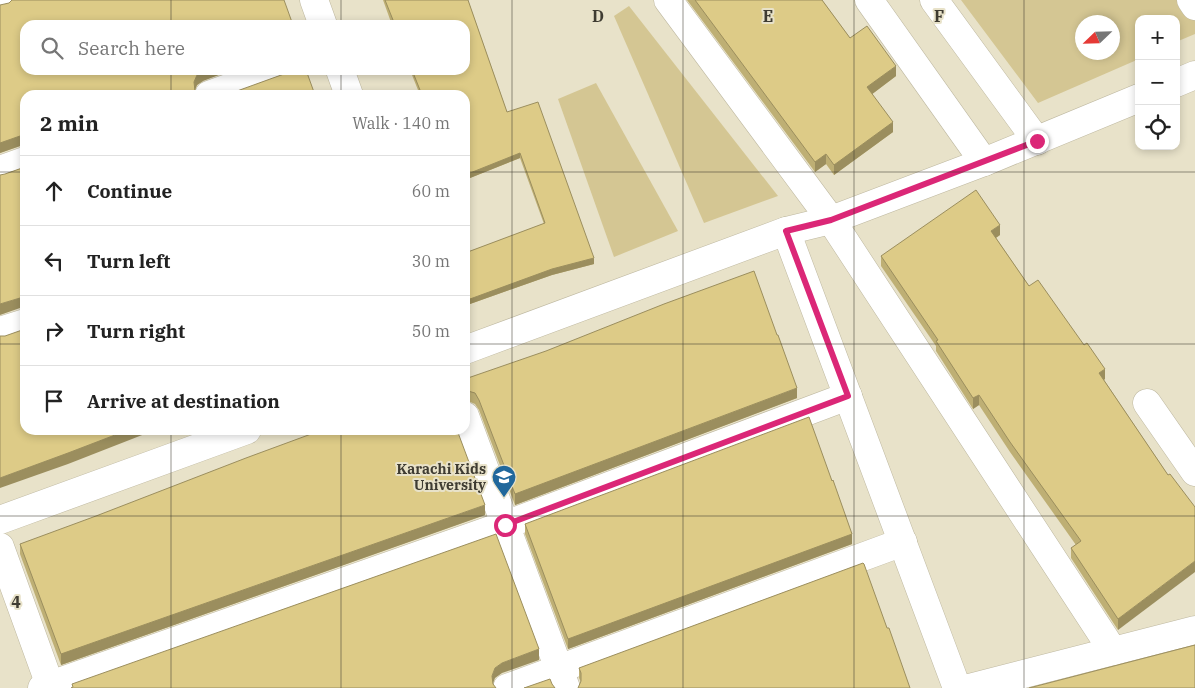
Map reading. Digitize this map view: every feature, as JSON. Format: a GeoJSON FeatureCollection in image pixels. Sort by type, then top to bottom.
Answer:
{"type":"FeatureCollection","features":[{"type":"Feature","properties":{"kind":"street"},"geometry":{"type":"LineString","coordinates":[[314,0],[322,20]]}},
{"type":"Feature","properties":{"kind":"street"},"geometry":{"type":"LineString","coordinates":[[668,0],[831,220],[1113,651]]}},
{"type":"Feature","properties":{"kind":"street"},"geometry":{"type":"LineString","coordinates":[[869,0],[984,162]]}},
{"type":"Feature","properties":{"kind":"street"},"geometry":{"type":"LineString","coordinates":[[934,0],[1037,141]]}},
{"type":"Feature","properties":{"kind":"street"},"geometry":{"type":"LineString","coordinates":[[1190,0],[1195,6]]}},
{"type":"Feature","properties":{"kind":"street"},"geometry":{"type":"LineString","coordinates":[[223,90],[264,75]]}},
{"type":"Feature","properties":{"kind":"street"},"geometry":{"type":"LineString","coordinates":[[342,75],[346,90]]}},
{"type":"Feature","properties":{"kind":"street"},"geometry":{"type":"LineString","coordinates":[[1180,81],[1195,75]]}},
{"type":"Feature","properties":{"kind":"street"},"geometry":{"type":"LineString","coordinates":[[470,348],[786,231],[831,220],[984,162],[1135,100]]}},
{"type":"Feature","properties":{"kind":"street"},"geometry":{"type":"LineString","coordinates":[[0,170],[20,163]]}},
{"type":"Feature","properties":{"kind":"street"},"geometry":{"type":"LineString","coordinates":[[786,231],[957,688]]}},
{"type":"Feature","properties":{"kind":"street"},"geometry":{"type":"LineString","coordinates":[[0,331],[20,325]]}},
{"type":"Feature","properties":{"kind":"street"},"geometry":{"type":"LineString","coordinates":[[0,547],[48,687],[505,525],[848,396]]}},
{"type":"Feature","properties":{"kind":"street"},"geometry":{"type":"LineString","coordinates":[[1147,403],[1195,472]]}},
{"type":"Feature","properties":{"kind":"street"},"geometry":{"type":"LineString","coordinates":[[470,430],[563,678]]}},
{"type":"Feature","properties":{"kind":"street"},"geometry":{"type":"LineString","coordinates":[[0,520],[233,435]]}},
{"type":"Feature","properties":{"kind":"street"},"geometry":{"type":"LineString","coordinates":[[507,688],[563,678],[903,542]]}},
{"type":"Feature","properties":{"kind":"street"},"geometry":{"type":"LineString","coordinates":[[969,688],[1195,630]]}},
{"type":"Feature","properties":{"kind":"shaded area"},"geometry":{"type":"Polygon","coordinates":[[[961,0],[1180,0],[1195,21],[1195,34],[1180,40],[1180,15],[1135,15],[1135,61],[1038,103],[961,0]]]}},
{"type":"Feature","properties":{"kind":"shaded area"},"geometry":{"type":"Polygon","coordinates":[[[629,6],[778,196],[704,223],[614,16],[629,6]]]}},
{"type":"Feature","properties":{"kind":"shaded area"},"geometry":{"type":"Polygon","coordinates":[[[596,83],[678,231],[614,257],[558,99],[596,83]]]}},
{"type":"Feature","properties":{"kind":"building"},"geometry":{"type":"Polygon","coordinates":[[[12,0],[284,0],[291,20],[20,20],[20,75],[197,75],[194,82],[195,90],[20,90],[20,136],[0,143],[0,5],[9,3],[12,0]]]}},
{"type":"Feature","properties":{"kind":"building"},"geometry":{"type":"Polygon","coordinates":[[[385,0],[468,0],[507,112],[538,102],[594,258],[552,269],[470,299],[470,251],[545,223],[520,153],[470,173],[470,90],[420,90],[414,75],[470,75],[470,20],[393,20],[385,0]]]}},
{"type":"Feature","properties":{"kind":"building"},"geometry":{"type":"Polygon","coordinates":[[[695,0],[822,0],[850,38],[867,26],[896,66],[867,87],[893,122],[834,165],[826,154],[815,162],[695,0]]]}},
{"type":"Feature","properties":{"kind":"building"},"geometry":{"type":"Polygon","coordinates":[[[281,75],[308,75],[313,90],[240,90],[281,75]]]}},
{"type":"Feature","properties":{"kind":"building"},"geometry":{"type":"Polygon","coordinates":[[[20,169],[20,298],[0,304],[0,175],[20,169]]]}},
{"type":"Feature","properties":{"kind":"building"},"geometry":{"type":"Polygon","coordinates":[[[976,190],[1000,225],[991,231],[1029,286],[1038,280],[1084,345],[1087,343],[1105,369],[1099,373],[1168,475],[1170,474],[1195,507],[1195,561],[1118,619],[1071,548],[1081,541],[1010,442],[979,395],[973,398],[936,341],[938,340],[881,256],[976,190]]]}},
{"type":"Feature","properties":{"kind":"building"},"geometry":{"type":"Polygon","coordinates":[[[754,271],[797,388],[515,494],[479,400],[475,393],[470,392],[470,377],[546,351],[664,304],[754,271]]]}},
{"type":"Feature","properties":{"kind":"building"},"geometry":{"type":"Polygon","coordinates":[[[20,331],[20,435],[115,435],[0,478],[0,336],[20,331]]]}},
{"type":"Feature","properties":{"kind":"building"},"geometry":{"type":"Polygon","coordinates":[[[809,417],[852,534],[568,639],[525,524],[809,417]]]}},
{"type":"Feature","properties":{"kind":"building"},"geometry":{"type":"Polygon","coordinates":[[[308,435],[459,435],[485,505],[61,654],[20,544],[308,435]]]}},
{"type":"Feature","properties":{"kind":"building"},"geometry":{"type":"Polygon","coordinates":[[[496,534],[539,649],[502,663],[495,668],[492,676],[493,684],[496,688],[71,688],[73,687],[72,684],[496,534]]]}},
{"type":"Feature","properties":{"kind":"building"},"geometry":{"type":"Polygon","coordinates":[[[863,563],[910,688],[578,688],[581,681],[579,668],[863,563]]]}},
{"type":"Feature","properties":{"kind":"building"},"geometry":{"type":"Polygon","coordinates":[[[1195,645],[1195,688],[1029,688],[1195,645]]]}},
{"type":"Feature","properties":{"kind":"building"},"geometry":{"type":"Polygon","coordinates":[[[550,679],[555,688],[524,688],[550,679]]]}},
{"type":"Feature","properties":{"kind":"place","name":"Karachi Kids University"},"geometry":{"type":"Point","coordinates":[504,498]}},
{"type":"Feature","properties":{"kind":"route"},"geometry":{"type":"LineString","coordinates":[[505,525],[848,396],[786,231],[831,220],[1037,141]]}}]}
